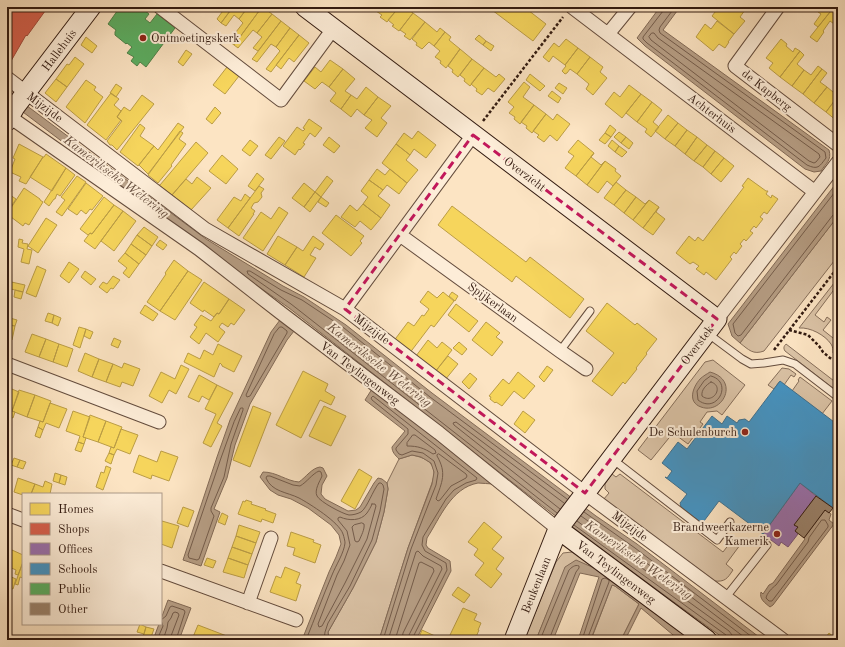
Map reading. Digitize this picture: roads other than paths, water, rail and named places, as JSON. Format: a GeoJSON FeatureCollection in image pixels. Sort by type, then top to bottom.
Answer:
{"type":"FeatureCollection","features":[{"type":"Feature","properties":{"kind":"street","name":"Hallehuis"},"geometry":{"type":"LineString","coordinates":[[14,108],[91,7]]}},
{"type":"Feature","properties":{"kind":"street"},"geometry":{"type":"LineString","coordinates":[[160,7],[281,100],[333,29]]}},
{"type":"Feature","properties":{"kind":"street","name":"Overzicht"},"geometry":{"type":"LineString","coordinates":[[305,7],[473,135],[712,326]]}},
{"type":"Feature","properties":{"kind":"street"},"geometry":{"type":"LineString","coordinates":[[608,34],[630,7]]}},
{"type":"Feature","properties":{"kind":"street","name":"de Kapberg"},"geometry":{"type":"LineString","coordinates":[[778,7],[735,66],[838,145]]}},
{"type":"Feature","properties":{"kind":"street","name":"Achterhuis"},"geometry":{"type":"LineString","coordinates":[[569,10],[608,34],[815,192]]}},
{"type":"Feature","properties":{"kind":"street","name":"Mijzijde"},"geometry":{"type":"LineString","coordinates":[[7,78],[14,108],[205,229],[345,309],[584,495],[726,597],[782,640]]}},
{"type":"Feature","properties":{"kind":"street","name":"Van Teylingenweg"},"geometry":{"type":"LineString","coordinates":[[14,108],[104,182],[198,248],[707,640]]}},
{"type":"Feature","properties":{"kind":"street"},"geometry":{"type":"LineString","coordinates":[[345,309],[473,135]]}},
{"type":"Feature","properties":{"kind":"street","name":"Overstek"},"geometry":{"type":"LineString","coordinates":[[560,527],[611,458],[838,162]]}},
{"type":"Feature","properties":{"kind":"street","name":"Spijkerlaan"},"geometry":{"type":"LineString","coordinates":[[400,235],[586,369]]}},
{"type":"Feature","properties":{"kind":"street"},"geometry":{"type":"LineString","coordinates":[[7,364],[159,422]]}},
{"type":"Feature","properties":{"kind":"street"},"geometry":{"type":"LineString","coordinates":[[7,514],[22,520]]}},
{"type":"Feature","properties":{"kind":"street","name":"Beukenlaan"},"geometry":{"type":"LineString","coordinates":[[514,640],[560,527]]}},
{"type":"Feature","properties":{"kind":"street"},"geometry":{"type":"LineString","coordinates":[[248,602],[270,538]]}},
{"type":"Feature","properties":{"kind":"street"},"geometry":{"type":"LineString","coordinates":[[162,571],[296,620]]}},
{"type":"Feature","properties":{"kind":"lane"},"geometry":{"type":"LineString","coordinates":[[560,351],[590,311]]}},
{"type":"Feature","properties":{"kind":"lane"},"geometry":{"type":"LineString","coordinates":[[712,326],[742,359],[751,364],[782,360],[794,364],[838,397]]}},
{"type":"Feature","properties":{"kind":"lane"},"geometry":{"type":"LineString","coordinates":[[611,458],[717,540],[730,522]]}},
{"type":"Feature","properties":{"kind":"lane"},"geometry":{"type":"LineString","coordinates":[[726,597],[767,545]]}},
{"type":"Feature","properties":{"kind":"water"},"geometry":{"type":"Polygon","coordinates":[[[660,7],[680,7],[663,30],[829,150],[829,159],[821,171],[814,172],[805,169],[645,46],[637,38],[660,7]]]}},
{"type":"Feature","properties":{"kind":"water","name":"Kameriksche Wetering"},"geometry":{"type":"Polygon","coordinates":[[[7,91],[206,239],[283,286],[304,297],[346,325],[432,393],[596,516],[637,544],[763,640],[726,640],[553,514],[289,308],[198,244],[7,100],[7,91]]]}},
{"type":"Feature","properties":{"kind":"water"},"geometry":{"type":"Polygon","coordinates":[[[838,181],[838,216],[740,343],[732,336],[728,324],[838,181]]]}},
{"type":"Feature","properties":{"kind":"water"},"geometry":{"type":"Polygon","coordinates":[[[280,320],[294,331],[287,340],[250,404],[235,445],[227,478],[214,509],[220,512],[201,566],[183,560],[230,420],[271,332],[280,320]]]}},
{"type":"Feature","properties":{"kind":"water"},"geometry":{"type":"Polygon","coordinates":[[[710,372],[719,376],[724,382],[726,389],[725,396],[716,406],[709,408],[701,407],[694,402],[693,394],[695,386],[700,379],[710,372]]]}},
{"type":"Feature","properties":{"kind":"water"},"geometry":{"type":"Polygon","coordinates":[[[372,389],[493,484],[478,483],[460,491],[447,505],[427,538],[426,545],[428,548],[450,561],[451,571],[416,640],[379,640],[408,548],[432,484],[434,472],[431,463],[421,457],[412,455],[399,459],[395,455],[392,447],[405,431],[365,400],[372,389]]]}},
{"type":"Feature","properties":{"kind":"water"},"geometry":{"type":"Polygon","coordinates":[[[320,467],[323,468],[327,476],[322,485],[321,494],[325,499],[348,511],[356,510],[360,507],[378,478],[387,483],[388,489],[376,542],[353,588],[328,632],[329,640],[302,640],[341,544],[339,535],[331,525],[308,508],[270,490],[260,477],[263,472],[268,472],[299,482],[312,471],[320,467]]]}},
{"type":"Feature","properties":{"kind":"water"},"geometry":{"type":"Polygon","coordinates":[[[825,510],[831,514],[829,520],[834,524],[770,607],[762,599],[761,592],[763,594],[769,585],[773,583],[825,510]]]}},
{"type":"Feature","properties":{"kind":"water"},"geometry":{"type":"Polygon","coordinates":[[[576,560],[601,571],[694,640],[679,640],[641,608],[625,640],[621,640],[639,604],[612,585],[591,639],[592,640],[578,640],[599,577],[580,573],[553,640],[536,640],[565,567],[576,560]]]}},
{"type":"Feature","properties":{"kind":"water"},"geometry":{"type":"Polygon","coordinates":[[[168,600],[191,608],[179,640],[153,640],[159,625],[162,625],[162,616],[168,600]]]}},
{"type":"Feature","properties":{"kind":"place","name":"Ontmoetingskerk"},"geometry":{"type":"Point","coordinates":[143,38]}},
{"type":"Feature","properties":{"kind":"place","name":"De Schulenburch"},"geometry":{"type":"Point","coordinates":[745,432]}},
{"type":"Feature","properties":{"kind":"place","name":"Brandweerkazerne Kamerik"},"geometry":{"type":"Point","coordinates":[777,534]}}]}
